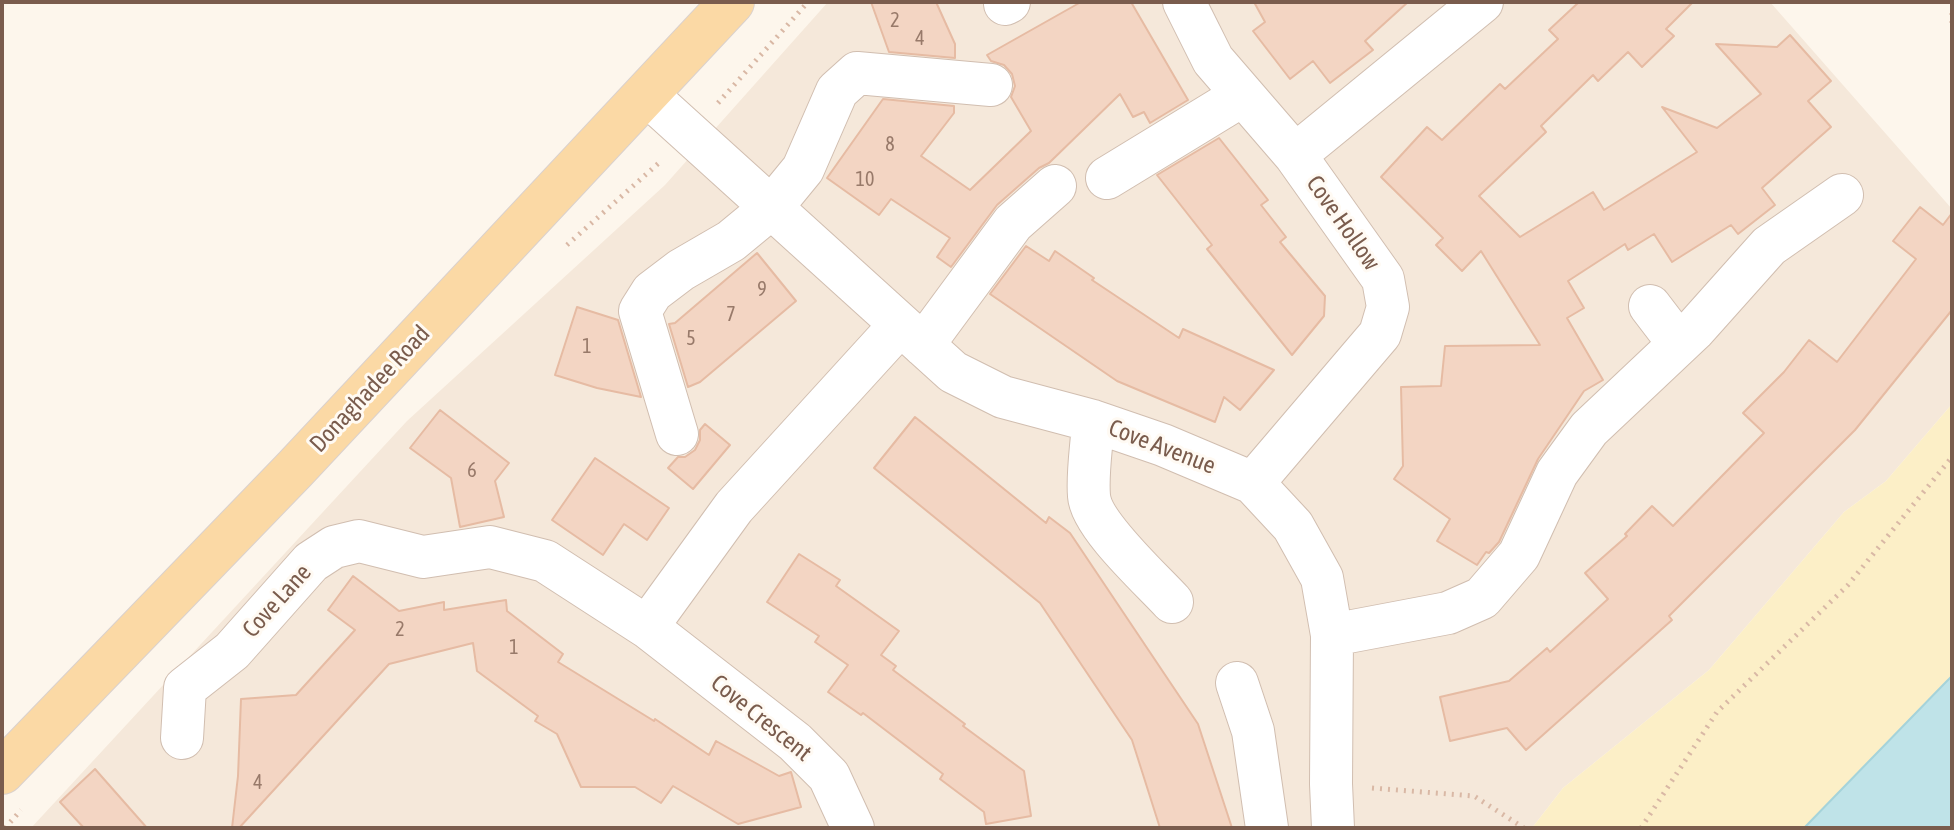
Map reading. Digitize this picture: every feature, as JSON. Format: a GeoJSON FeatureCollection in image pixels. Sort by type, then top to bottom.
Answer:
{"type":"FeatureCollection","features":[{"type":"Feature","properties":{"kind":"main road","name":"Donaghadee Road"},"geometry":{"type":"LineString","coordinates":[[2,772],[295,469],[732,2]]}},
{"type":"Feature","properties":{"kind":"street","name":"Cove Hollow"},"geometry":{"type":"LineString","coordinates":[[1184,2],[1213,60],[1295,155],[1383,279],[1388,307],[1380,334],[1253,483]]}},
{"type":"Feature","properties":{"kind":"street"},"geometry":{"type":"LineString","coordinates":[[1295,155],[1482,2]]}},
{"type":"Feature","properties":{"kind":"street"},"geometry":{"type":"LineString","coordinates":[[677,434],[640,311],[652,292],[681,270],[731,241],[771,208],[803,169],[837,91],[857,73],[991,85]]}},
{"type":"Feature","properties":{"kind":"street","name":"Cove Avenue"},"geometry":{"type":"LineString","coordinates":[[646,94],[953,372],[1003,397],[1093,421],[1163,445],[1253,483],[1293,526],[1322,578],[1332,635],[1333,828]]}},
{"type":"Feature","properties":{"kind":"street"},"geometry":{"type":"LineString","coordinates":[[1107,178],[1243,95]]}},
{"type":"Feature","properties":{"kind":"street"},"geometry":{"type":"LineString","coordinates":[[647,627],[734,507],[911,335],[1013,223],[1055,186]]}},
{"type":"Feature","properties":{"kind":"street"},"geometry":{"type":"LineString","coordinates":[[1332,635],[1448,613],[1482,598],[1519,555],[1557,473],[1589,429],[1679,344],[1769,246],[1842,195]]}},
{"type":"Feature","properties":{"kind":"street"},"geometry":{"type":"LineString","coordinates":[[1650,306],[1679,344]]}},
{"type":"Feature","properties":{"kind":"street"},"geometry":{"type":"LineString","coordinates":[[1093,421],[1089,497],[1093,510],[1105,530],[1172,602]]}},
{"type":"Feature","properties":{"kind":"street","name":"Cove Lane"},"geometry":{"type":"LineString","coordinates":[[182,738],[185,688],[232,651],[311,562],[334,547],[359,541],[423,557],[490,547],[545,561],[647,627]]}},
{"type":"Feature","properties":{"kind":"street","name":"Cove Crescent"},"geometry":{"type":"LineString","coordinates":[[647,627],[795,742],[829,776],[853,828]]}},
{"type":"Feature","properties":{"kind":"street"},"geometry":{"type":"LineString","coordinates":[[1237,683],[1253,731],[1267,828]]}},
{"type":"Feature","properties":{"kind":"path"},"geometry":{"type":"LineString","coordinates":[[690,134],[808,2]]}},
{"type":"Feature","properties":{"kind":"path"},"geometry":{"type":"LineString","coordinates":[[1952,13],[1952,26]]}},
{"type":"Feature","properties":{"kind":"path"},"geometry":{"type":"LineString","coordinates":[[1641,828],[1717,712],[1848,585],[1952,457]]}},
{"type":"Feature","properties":{"kind":"path"},"geometry":{"type":"LineString","coordinates":[[1331,784],[1474,796],[1524,828]]}},
{"type":"Feature","properties":{"kind":"shaded area"},"geometry":{"type":"Polygon","coordinates":[[[828,2],[1770,2],[1952,209],[1952,404],[1886,481],[1844,512],[1709,670],[1563,788],[1532,828],[31,828],[407,421],[665,185],[828,2]]]}},
{"type":"Feature","properties":{"kind":"sand"},"geometry":{"type":"Polygon","coordinates":[[[1952,404],[1952,676],[1804,828],[1532,828],[1563,788],[1709,670],[1844,512],[1886,481],[1952,404]]]}},
{"type":"Feature","properties":{"kind":"water"},"geometry":{"type":"Polygon","coordinates":[[[1952,676],[1952,828],[1804,828],[1945,683],[1952,676]]]}},
{"type":"Feature","properties":{"kind":"building"},"geometry":{"type":"Polygon","coordinates":[[[871,2],[936,2],[955,44],[955,58],[889,52],[871,2]]]}},
{"type":"Feature","properties":{"kind":"building"},"geometry":{"type":"Polygon","coordinates":[[[1081,2],[1131,2],[1188,100],[1150,123],[1144,112],[1133,117],[1120,94],[1049,163],[997,205],[951,267],[937,257],[950,238],[891,199],[879,215],[827,178],[883,99],[954,106],[954,113],[921,156],[970,190],[1031,131],[1011,97],[1015,86],[1012,74],[987,55],[1081,2]]]}},
{"type":"Feature","properties":{"kind":"building"},"geometry":{"type":"Polygon","coordinates":[[[1254,2],[1408,2],[1365,41],[1373,50],[1330,83],[1313,61],[1290,79],[1253,31],[1265,22],[1254,2]]]}},
{"type":"Feature","properties":{"kind":"building"},"geometry":{"type":"Polygon","coordinates":[[[1579,2],[1693,2],[1666,29],[1674,36],[1642,67],[1628,52],[1598,81],[1593,75],[1541,126],[1546,132],[1479,196],[1520,237],[1593,192],[1604,210],[1697,152],[1662,107],[1717,128],[1761,94],[1716,44],[1777,47],[1790,35],[1831,81],[1808,101],[1831,127],[1762,188],[1775,205],[1738,234],[1731,225],[1672,262],[1654,234],[1628,250],[1625,244],[1568,281],[1584,308],[1567,318],[1603,380],[1584,391],[1538,459],[1499,542],[1489,553],[1486,552],[1477,565],[1437,541],[1450,519],[1394,479],[1403,466],[1401,387],[1441,386],[1445,346],[1540,345],[1481,251],[1462,271],[1436,245],[1443,238],[1381,177],[1427,127],[1442,140],[1500,84],[1505,89],[1558,39],[1549,30],[1579,2]]]}},
{"type":"Feature","properties":{"kind":"building"},"geometry":{"type":"Polygon","coordinates":[[[1219,138],[1268,200],[1261,205],[1286,237],[1280,242],[1325,296],[1324,316],[1292,355],[1207,249],[1212,245],[1157,175],[1219,138]]]}},
{"type":"Feature","properties":{"kind":"building"},"geometry":{"type":"Polygon","coordinates":[[[1920,207],[1943,225],[1952,213],[1952,310],[1855,430],[1669,616],[1672,620],[1526,750],[1507,728],[1450,741],[1440,697],[1509,681],[1547,648],[1550,652],[1608,599],[1585,573],[1627,536],[1625,534],[1652,506],[1673,526],[1764,433],[1743,413],[1784,372],[1809,340],[1837,362],[1916,259],[1893,241],[1920,207]]]}},
{"type":"Feature","properties":{"kind":"building"},"geometry":{"type":"Polygon","coordinates":[[[1026,246],[1049,261],[1055,251],[1094,278],[1092,280],[1179,338],[1183,329],[1274,370],[1240,410],[1224,397],[1215,422],[1117,381],[990,294],[1026,246]]]}},
{"type":"Feature","properties":{"kind":"building"},"geometry":{"type":"Polygon","coordinates":[[[757,253],[796,301],[700,382],[688,387],[669,324],[675,323],[757,253]]]}},
{"type":"Feature","properties":{"kind":"building"},"geometry":{"type":"Polygon","coordinates":[[[577,307],[618,320],[641,397],[555,375],[577,307]]]}},
{"type":"Feature","properties":{"kind":"building"},"geometry":{"type":"Polygon","coordinates":[[[440,410],[509,463],[495,481],[504,517],[460,527],[451,478],[410,448],[440,410]]]}},
{"type":"Feature","properties":{"kind":"building"},"geometry":{"type":"Polygon","coordinates":[[[915,417],[1046,523],[1049,517],[1070,533],[1198,724],[1232,828],[1160,828],[1132,740],[1040,603],[874,468],[915,417]]]}},
{"type":"Feature","properties":{"kind":"building"},"geometry":{"type":"Polygon","coordinates":[[[705,424],[730,445],[693,489],[668,468],[678,457],[685,457],[695,450],[700,440],[700,430],[705,424]]]}},
{"type":"Feature","properties":{"kind":"building"},"geometry":{"type":"Polygon","coordinates":[[[595,458],[669,508],[647,540],[624,524],[603,555],[552,520],[595,458]]]}},
{"type":"Feature","properties":{"kind":"building"},"geometry":{"type":"Polygon","coordinates":[[[799,554],[840,580],[836,586],[899,631],[881,655],[896,666],[893,670],[1024,771],[1031,816],[986,824],[984,812],[940,779],[943,774],[863,713],[861,715],[828,692],[848,665],[815,642],[819,636],[767,602],[799,554]]]}},
{"type":"Feature","properties":{"kind":"building"},"geometry":{"type":"Polygon","coordinates":[[[353,576],[399,611],[444,602],[444,610],[506,600],[507,611],[563,654],[558,662],[709,755],[716,741],[779,776],[791,772],[801,807],[738,824],[673,786],[661,803],[635,787],[581,787],[557,734],[535,721],[538,716],[477,671],[473,643],[389,664],[239,828],[232,828],[241,699],[296,695],[355,630],[328,610],[353,576]]]}},
{"type":"Feature","properties":{"kind":"building"},"geometry":{"type":"Polygon","coordinates":[[[95,769],[147,828],[84,828],[60,802],[95,769]]]}}]}
